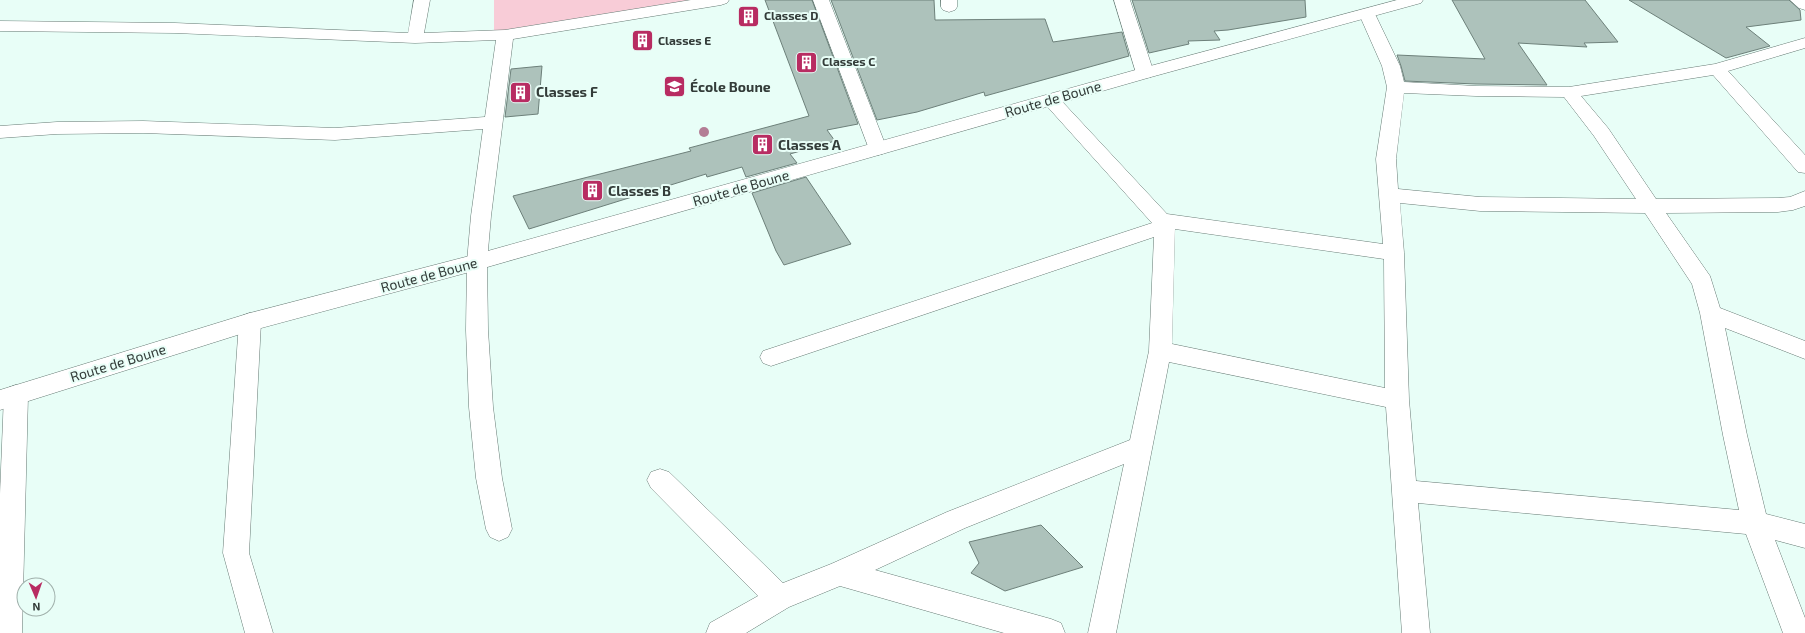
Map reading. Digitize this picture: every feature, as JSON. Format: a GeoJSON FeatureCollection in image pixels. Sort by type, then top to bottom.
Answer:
{"type":"FeatureCollection","features":[{"type":"Feature","properties":{"kind":"street"},"geometry":{"type":"LineString","coordinates":[[415,38],[422,0]]}},
{"type":"Feature","properties":{"kind":"street"},"geometry":{"type":"LineString","coordinates":[[0,26],[175,28],[415,38],[505,35],[721,0]]}},
{"type":"Feature","properties":{"kind":"street"},"geometry":{"type":"LineString","coordinates":[[821,0],[878,149]]}},
{"type":"Feature","properties":{"kind":"street"},"geometry":{"type":"LineString","coordinates":[[1122,0],[1145,73]]}},
{"type":"Feature","properties":{"kind":"street","name":"Route de Boune"},"geometry":{"type":"LineString","coordinates":[[8,398],[250,322],[477,262],[1145,73],[1415,0]]}},
{"type":"Feature","properties":{"kind":"street"},"geometry":{"type":"LineString","coordinates":[[1798,0],[1805,5]]}},
{"type":"Feature","properties":{"kind":"street"},"geometry":{"type":"LineString","coordinates":[[1367,14],[1391,66],[1396,87],[1386,159],[1394,253],[1397,400],[1416,633]]}},
{"type":"Feature","properties":{"kind":"street"},"geometry":{"type":"LineString","coordinates":[[499,529],[489,478],[482,407],[477,330],[477,262],[492,122],[505,35]]}},
{"type":"Feature","properties":{"kind":"street"},"geometry":{"type":"LineString","coordinates":[[1396,87],[1476,91],[1569,92],[1717,69],[1805,43]]}},
{"type":"Feature","properties":{"kind":"street"},"geometry":{"type":"LineString","coordinates":[[1717,69],[1805,167]]}},
{"type":"Feature","properties":{"kind":"street"},"geometry":{"type":"LineString","coordinates":[[1569,92],[1601,132],[1702,282],[1711,313],[1735,435],[1755,523],[1797,633]]}},
{"type":"Feature","properties":{"kind":"street"},"geometry":{"type":"LineString","coordinates":[[1051,100],[1163,223],[1160,350],[1102,633]]}},
{"type":"Feature","properties":{"kind":"street"},"geometry":{"type":"LineString","coordinates":[[0,132],[57,128],[144,127],[335,134],[492,122]]}},
{"type":"Feature","properties":{"kind":"street"},"geometry":{"type":"LineString","coordinates":[[1389,195],[1480,204],[1652,206],[1714,204],[1778,205],[1793,203],[1805,198]]}},
{"type":"Feature","properties":{"kind":"street"},"geometry":{"type":"LineString","coordinates":[[771,356],[1163,223],[1394,253]]}},
{"type":"Feature","properties":{"kind":"street"},"geometry":{"type":"LineString","coordinates":[[1711,313],[1805,350]]}},
{"type":"Feature","properties":{"kind":"street"},"geometry":{"type":"LineString","coordinates":[[250,322],[236,553],[259,633]]}},
{"type":"Feature","properties":{"kind":"street"},"geometry":{"type":"LineString","coordinates":[[1160,350],[1397,400]]}},
{"type":"Feature","properties":{"kind":"street"},"geometry":{"type":"LineString","coordinates":[[8,398],[8,633]]}},
{"type":"Feature","properties":{"kind":"street"},"geometry":{"type":"LineString","coordinates":[[720,633],[779,598],[956,520],[1141,446]]}},
{"type":"Feature","properties":{"kind":"street"},"geometry":{"type":"LineString","coordinates":[[660,480],[779,598]]}},
{"type":"Feature","properties":{"kind":"street"},"geometry":{"type":"LineString","coordinates":[[1404,491],[1755,523],[1805,536]]}},
{"type":"Feature","properties":{"kind":"street"},"geometry":{"type":"LineString","coordinates":[[840,572],[1051,633]]}},
{"type":"Feature","properties":{"kind":"shaded area"},"geometry":{"type":"Polygon","coordinates":[[[494,0],[691,0],[494,34],[494,0]]]}},
{"type":"Feature","properties":{"kind":"building"},"geometry":{"type":"Polygon","coordinates":[[[765,0],[812,0],[858,124],[827,130],[835,141],[790,154],[797,163],[746,177],[742,167],[707,177],[706,174],[529,229],[513,196],[691,151],[689,148],[809,116],[765,0]]]}},
{"type":"Feature","properties":{"kind":"building"},"geometry":{"type":"Polygon","coordinates":[[[831,0],[934,0],[935,20],[1045,19],[1053,42],[1122,32],[1129,56],[985,96],[984,92],[917,112],[877,120],[831,0]]]}},
{"type":"Feature","properties":{"kind":"building"},"geometry":{"type":"Polygon","coordinates":[[[1132,0],[1305,0],[1306,17],[1214,31],[1220,40],[1188,41],[1189,44],[1149,53],[1132,0]]]}},
{"type":"Feature","properties":{"kind":"building"},"geometry":{"type":"Polygon","coordinates":[[[1452,0],[1585,0],[1618,42],[1584,43],[1587,47],[1518,43],[1547,85],[1405,81],[1397,55],[1485,59],[1452,0]]]}},
{"type":"Feature","properties":{"kind":"building"},"geometry":{"type":"Polygon","coordinates":[[[1629,0],[1789,0],[1800,10],[1801,20],[1746,27],[1770,46],[1726,58],[1629,0]]]}},
{"type":"Feature","properties":{"kind":"building","name":"Classes F"},"geometry":{"type":"Polygon","coordinates":[[[542,66],[538,114],[505,117],[511,69],[542,66]]]}},
{"type":"Feature","properties":{"kind":"building"},"geometry":{"type":"Polygon","coordinates":[[[806,177],[851,244],[784,265],[776,251],[752,193],[806,177]]]}},
{"type":"Feature","properties":{"kind":"building"},"geometry":{"type":"Polygon","coordinates":[[[1041,525],[1083,567],[1005,591],[971,573],[979,563],[969,542],[1041,525]]]}},
{"type":"Feature","properties":{"kind":"place","name":"Classes D"},"geometry":{"type":"Point","coordinates":[749,16]}},
{"type":"Feature","properties":{"kind":"place","name":"Classes E"},"geometry":{"type":"Point","coordinates":[642,41]}},
{"type":"Feature","properties":{"kind":"place","name":"Classes C"},"geometry":{"type":"Point","coordinates":[807,62]}},
{"type":"Feature","properties":{"kind":"place","name":"École Boune"},"geometry":{"type":"Point","coordinates":[674,87]}},
{"type":"Feature","properties":{"kind":"place","name":"Classes F"},"geometry":{"type":"Point","coordinates":[521,92]}},
{"type":"Feature","properties":{"kind":"place","name":"Classes A"},"geometry":{"type":"Point","coordinates":[762,145]}},
{"type":"Feature","properties":{"kind":"place","name":"Classes B"},"geometry":{"type":"Point","coordinates":[593,191]}}]}
